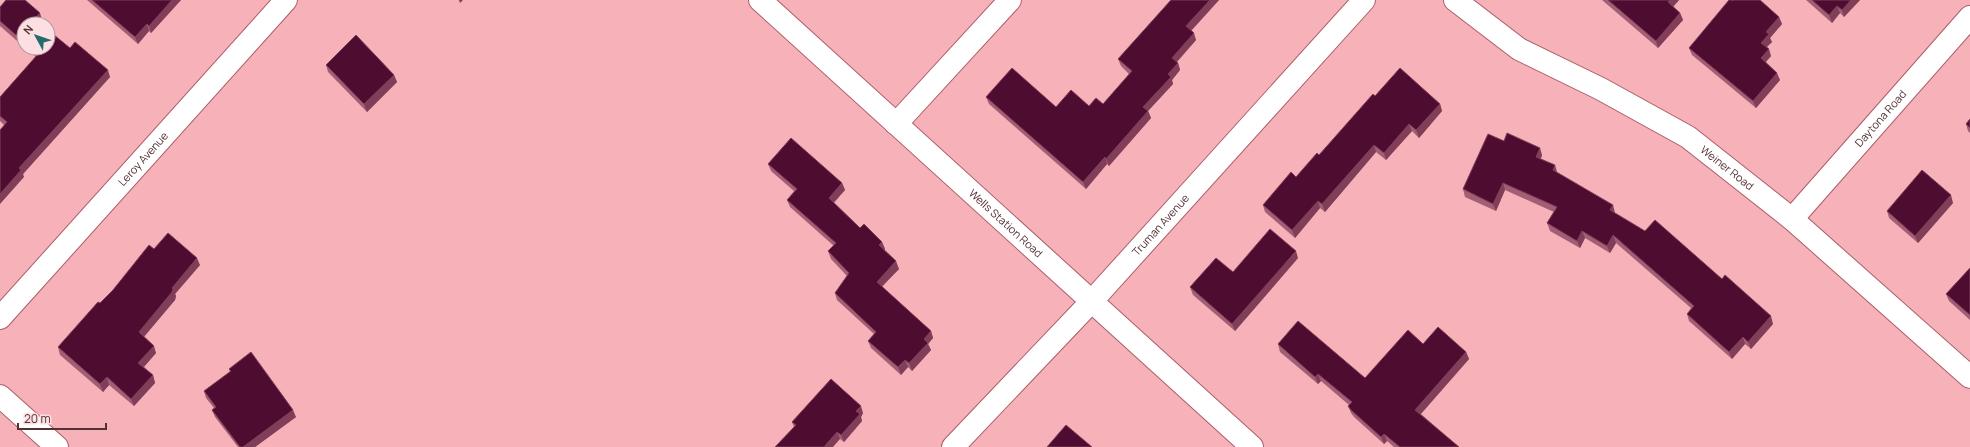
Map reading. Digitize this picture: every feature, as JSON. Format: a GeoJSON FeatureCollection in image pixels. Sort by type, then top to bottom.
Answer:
{"type":"FeatureCollection","features":[{"type":"Feature","properties":{"kind":"street","name":"Leroy Avenue"},"geometry":{"type":"LineString","coordinates":[[0,318],[286,0]]}},
{"type":"Feature","properties":{"kind":"street","name":"Wells Station Road"},"geometry":{"type":"LineString","coordinates":[[760,0],[1252,447]]}},
{"type":"Feature","properties":{"kind":"street"},"geometry":{"type":"LineString","coordinates":[[896,124],[1010,0]]}},
{"type":"Feature","properties":{"kind":"street","name":"Truman Avenue"},"geometry":{"type":"LineString","coordinates":[[953,447],[1092,302],[1364,0]]}},
{"type":"Feature","properties":{"kind":"street","name":"Weiner Road"},"geometry":{"type":"LineString","coordinates":[[1455,0],[1519,49],[1601,89],[1688,137],[1792,219],[1970,377]]}},
{"type":"Feature","properties":{"kind":"street","name":"Daytona Road"},"geometry":{"type":"LineString","coordinates":[[1792,219],[1970,18]]}},
{"type":"Feature","properties":{"kind":"street"},"geometry":{"type":"LineString","coordinates":[[0,396],[57,447]]}},
{"type":"Feature","properties":{"kind":"building"},"geometry":{"type":"Polygon","coordinates":[[[6,0],[25,0],[40,13],[37,16],[16,16],[16,35],[0,21],[0,7],[6,0]]]}},
{"type":"Feature","properties":{"kind":"building"},"geometry":{"type":"Polygon","coordinates":[[[92,0],[172,0],[149,26],[147,24],[135,37],[92,0]]]}},
{"type":"Feature","properties":{"kind":"building"},"geometry":{"type":"Polygon","coordinates":[[[1171,0],[1210,0],[1186,26],[1194,33],[1172,58],[1178,63],[1168,74],[1171,77],[1143,107],[1148,111],[1106,159],[1105,157],[1083,182],[986,97],[1012,68],[1056,107],[1071,90],[1089,106],[1096,98],[1103,104],[1132,71],[1118,59],[1171,0]]]}},
{"type":"Feature","properties":{"kind":"building"},"geometry":{"type":"Polygon","coordinates":[[[1608,0],[1670,0],[1668,2],[1680,13],[1656,41],[1608,0]]]}},
{"type":"Feature","properties":{"kind":"building"},"geometry":{"type":"Polygon","coordinates":[[[1729,0],[1760,0],[1779,17],[1766,32],[1769,34],[1761,43],[1769,49],[1761,58],[1777,73],[1753,101],[1689,48],[1729,0]]]}},
{"type":"Feature","properties":{"kind":"building"},"geometry":{"type":"Polygon","coordinates":[[[1812,0],[1851,0],[1842,10],[1837,6],[1829,15],[1812,0]]]}},
{"type":"Feature","properties":{"kind":"building"},"geometry":{"type":"Polygon","coordinates":[[[356,35],[394,75],[364,104],[326,65],[356,35]]]}},
{"type":"Feature","properties":{"kind":"building"},"geometry":{"type":"Polygon","coordinates":[[[56,37],[70,48],[75,42],[108,70],[19,168],[21,170],[0,194],[0,130],[7,122],[0,116],[0,97],[36,56],[56,56],[56,37]]]}},
{"type":"Feature","properties":{"kind":"building"},"geometry":{"type":"Polygon","coordinates":[[[1400,68],[1440,104],[1416,130],[1409,124],[1384,153],[1374,145],[1322,204],[1318,201],[1292,230],[1263,205],[1291,172],[1296,177],[1317,153],[1319,155],[1373,94],[1375,96],[1400,68]]]}},
{"type":"Feature","properties":{"kind":"building"},"geometry":{"type":"Polygon","coordinates":[[[1970,119],[1970,128],[1966,124],[1970,119]]]}},
{"type":"Feature","properties":{"kind":"building"},"geometry":{"type":"Polygon","coordinates":[[[1507,133],[1540,148],[1536,157],[1555,165],[1553,170],[1613,205],[1610,210],[1645,231],[1655,220],[1722,279],[1725,275],[1771,316],[1748,342],[1743,337],[1729,352],[1687,314],[1694,306],[1613,235],[1607,246],[1582,231],[1577,241],[1547,223],[1557,207],[1503,183],[1493,204],[1463,189],[1488,134],[1504,141],[1507,133]]]}},
{"type":"Feature","properties":{"kind":"building"},"geometry":{"type":"Polygon","coordinates":[[[791,138],[842,183],[829,198],[860,228],[864,224],[882,242],[879,245],[896,261],[877,282],[931,331],[924,339],[928,343],[909,363],[905,360],[898,367],[868,341],[876,332],[835,293],[849,273],[828,251],[836,243],[787,200],[797,189],[768,164],[791,138]]]}},
{"type":"Feature","properties":{"kind":"building"},"geometry":{"type":"Polygon","coordinates":[[[1922,170],[1951,195],[1915,236],[1887,211],[1922,170]]]}},
{"type":"Feature","properties":{"kind":"building"},"geometry":{"type":"Polygon","coordinates":[[[1270,229],[1296,251],[1232,324],[1190,287],[1216,258],[1233,272],[1270,229]]]}},
{"type":"Feature","properties":{"kind":"building"},"geometry":{"type":"Polygon","coordinates":[[[168,233],[197,258],[172,288],[172,292],[139,332],[154,346],[138,363],[153,375],[131,399],[107,377],[100,384],[58,347],[98,302],[100,303],[113,290],[149,245],[154,249],[168,233]]]}},
{"type":"Feature","properties":{"kind":"building"},"geometry":{"type":"Polygon","coordinates":[[[1970,268],[1970,315],[1946,294],[1970,268]]]}},
{"type":"Feature","properties":{"kind":"building"},"geometry":{"type":"Polygon","coordinates":[[[1298,321],[1365,378],[1408,330],[1423,344],[1438,327],[1466,352],[1415,410],[1459,447],[1400,447],[1384,434],[1381,437],[1351,410],[1348,406],[1352,402],[1318,374],[1315,377],[1278,344],[1298,321]]]}},
{"type":"Feature","properties":{"kind":"building"},"geometry":{"type":"Polygon","coordinates":[[[251,352],[293,410],[243,447],[240,447],[212,410],[216,407],[204,391],[231,371],[229,369],[251,352]]]}},
{"type":"Feature","properties":{"kind":"building"},"geometry":{"type":"Polygon","coordinates":[[[831,379],[861,406],[856,411],[860,414],[841,435],[837,432],[824,447],[775,447],[796,425],[792,422],[831,379]]]}},
{"type":"Feature","properties":{"kind":"building"},"geometry":{"type":"Polygon","coordinates":[[[1066,425],[1092,447],[1047,447],[1066,425]]]}}]}
